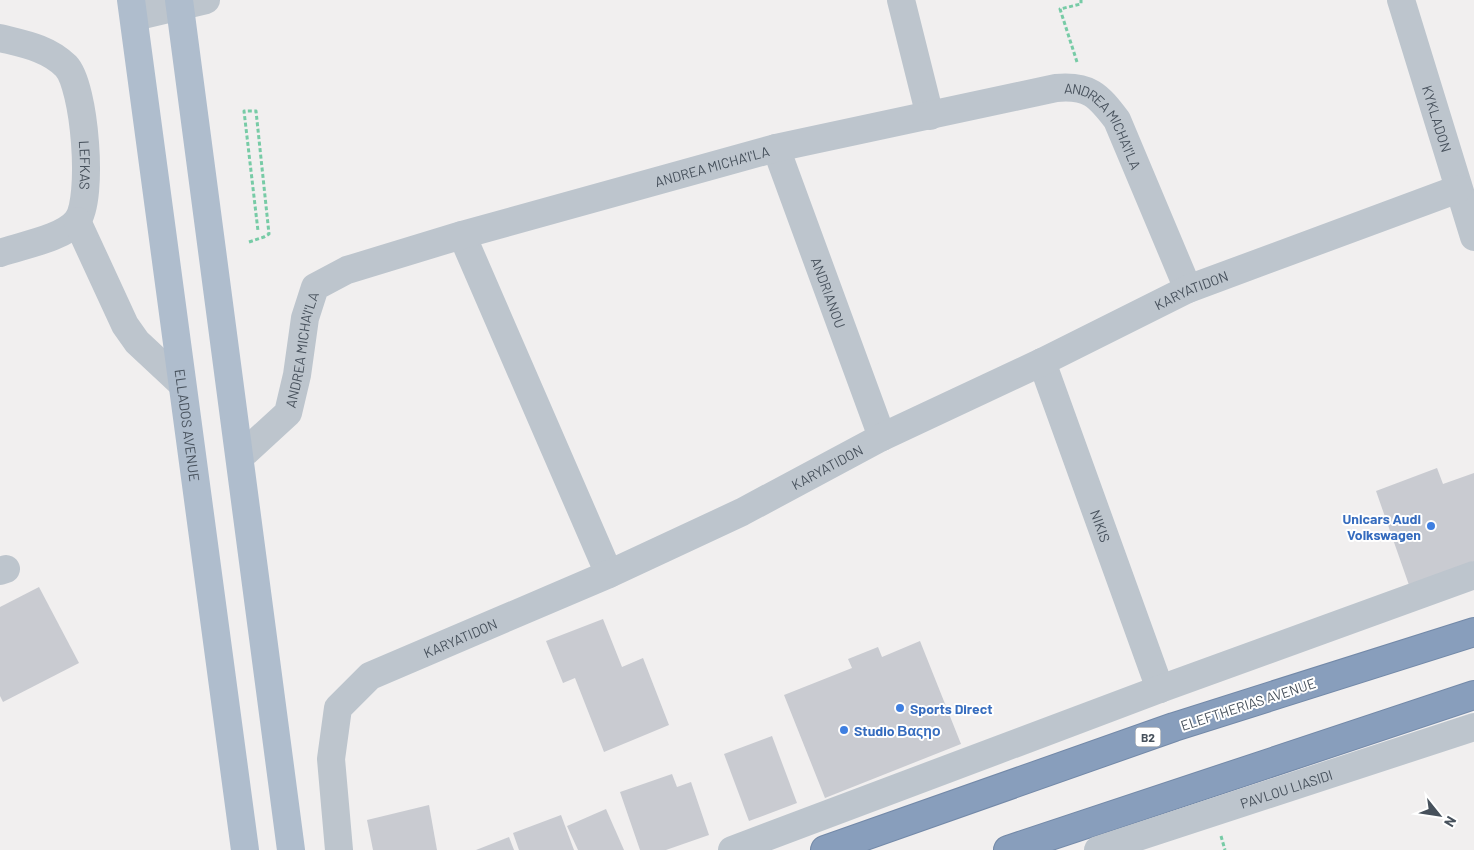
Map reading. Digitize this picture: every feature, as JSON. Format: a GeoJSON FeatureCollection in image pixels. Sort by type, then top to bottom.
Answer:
{"type":"FeatureCollection","features":[{"type":"Feature","properties":{"kind":"highway","name":"ELEFTHERIAS AVENUE"},"geometry":{"type":"LineString","coordinates":[[825,850],[1174,727],[1474,632]]}},
{"type":"Feature","properties":{"kind":"highway"},"geometry":{"type":"LineString","coordinates":[[1008,850],[1474,695]]}},
{"type":"Feature","properties":{"kind":"main road"},"geometry":{"type":"LineString","coordinates":[[188,2],[240,457],[291,850]]}},
{"type":"Feature","properties":{"kind":"main road","name":"ELLADOS AVENUE"},"geometry":{"type":"LineString","coordinates":[[132,8],[245,850]]}},
{"type":"Feature","properties":{"kind":"street"},"geometry":{"type":"LineString","coordinates":[[901,0],[930,116]]}},
{"type":"Feature","properties":{"kind":"street","name":"KYKLADON"},"geometry":{"type":"LineString","coordinates":[[1401,0],[1474,237]]}},
{"type":"Feature","properties":{"kind":"street"},"geometry":{"type":"LineString","coordinates":[[132,8],[188,2]]}},
{"type":"Feature","properties":{"kind":"street","name":"LEFKAS"},"geometry":{"type":"LineString","coordinates":[[0,38],[26,44],[56,58],[67,68],[76,83],[87,161],[85,197],[77,221]]}},
{"type":"Feature","properties":{"kind":"street","name":"ANDREA MICHA'I'LA"},"geometry":{"type":"LineString","coordinates":[[240,457],[288,413],[297,375],[305,318],[315,287],[347,270],[462,235],[776,148],[1056,88],[1073,86],[1086,91],[1104,103],[1117,120],[1188,289]]}},
{"type":"Feature","properties":{"kind":"street","name":"ANDRIANOU"},"geometry":{"type":"LineString","coordinates":[[776,148],[882,436]]}},
{"type":"Feature","properties":{"kind":"street","name":"KARYATIDON"},"geometry":{"type":"LineString","coordinates":[[339,850],[331,759],[338,708],[370,676],[609,574],[742,512],[882,436],[1042,362],[1188,289],[1458,190]]}},
{"type":"Feature","properties":{"kind":"street"},"geometry":{"type":"LineString","coordinates":[[0,253],[61,234],[77,221],[125,325],[137,342],[182,384]]}},
{"type":"Feature","properties":{"kind":"street"},"geometry":{"type":"LineString","coordinates":[[462,235],[609,574]]}},
{"type":"Feature","properties":{"kind":"street","name":"NIKIS"},"geometry":{"type":"LineString","coordinates":[[1042,362],[1160,689]]}},
{"type":"Feature","properties":{"kind":"street"},"geometry":{"type":"LineString","coordinates":[[732,850],[1160,689],[1474,575]]}},
{"type":"Feature","properties":{"kind":"street","name":"PAVLOU LIASIDI"},"geometry":{"type":"LineString","coordinates":[[1098,850],[1474,727]]}},
{"type":"Feature","properties":{"kind":"path"},"geometry":{"type":"LineString","coordinates":[[1081,0],[1081,4],[1060,9],[1086,91]]}},
{"type":"Feature","properties":{"kind":"path"},"geometry":{"type":"LineString","coordinates":[[249,242],[264,238],[269,234],[256,111],[244,111],[258,231]]}},
{"type":"Feature","properties":{"kind":"building","name":"Unicars Audi Volkswagen"},"geometry":{"type":"Polygon","coordinates":[[[1437,468],[1443,484],[1474,473],[1474,561],[1409,585],[1376,491],[1437,468]]]}},
{"type":"Feature","properties":{"kind":"building"},"geometry":{"type":"Polygon","coordinates":[[[39,587],[79,663],[3,702],[0,696],[0,607],[39,587]]]}},
{"type":"Feature","properties":{"kind":"building"},"geometry":{"type":"Polygon","coordinates":[[[603,619],[622,667],[643,658],[669,725],[604,752],[575,678],[563,683],[546,641],[603,619]]]}},
{"type":"Feature","properties":{"kind":"building"},"geometry":{"type":"Polygon","coordinates":[[[920,641],[961,744],[825,798],[784,695],[852,668],[848,659],[878,647],[882,657],[920,641]]]}},
{"type":"Feature","properties":{"kind":"building"},"geometry":{"type":"Polygon","coordinates":[[[772,736],[797,803],[749,821],[724,754],[772,736]]]}},
{"type":"Feature","properties":{"kind":"building"},"geometry":{"type":"Polygon","coordinates":[[[672,774],[677,787],[691,782],[709,835],[666,850],[640,850],[620,792],[672,774]]]}},
{"type":"Feature","properties":{"kind":"building"},"geometry":{"type":"Polygon","coordinates":[[[429,805],[437,850],[373,850],[367,820],[429,805]]]}},
{"type":"Feature","properties":{"kind":"building"},"geometry":{"type":"Polygon","coordinates":[[[606,809],[624,850],[578,850],[567,826],[606,809]]]}},
{"type":"Feature","properties":{"kind":"building"},"geometry":{"type":"Polygon","coordinates":[[[561,815],[574,850],[519,850],[513,833],[561,815]]]}},
{"type":"Feature","properties":{"kind":"building"},"geometry":{"type":"Polygon","coordinates":[[[509,837],[514,850],[476,850],[509,837]]]}},
{"type":"Feature","properties":{"kind":"place","name":"Unicars Audi Volkswagen"},"geometry":{"type":"Point","coordinates":[1431,526]}},
{"type":"Feature","properties":{"kind":"place","name":"Sports Direct"},"geometry":{"type":"Point","coordinates":[900,708]}},
{"type":"Feature","properties":{"kind":"place","name":"Studio Βαςηο"},"geometry":{"type":"Point","coordinates":[844,730]}}]}
